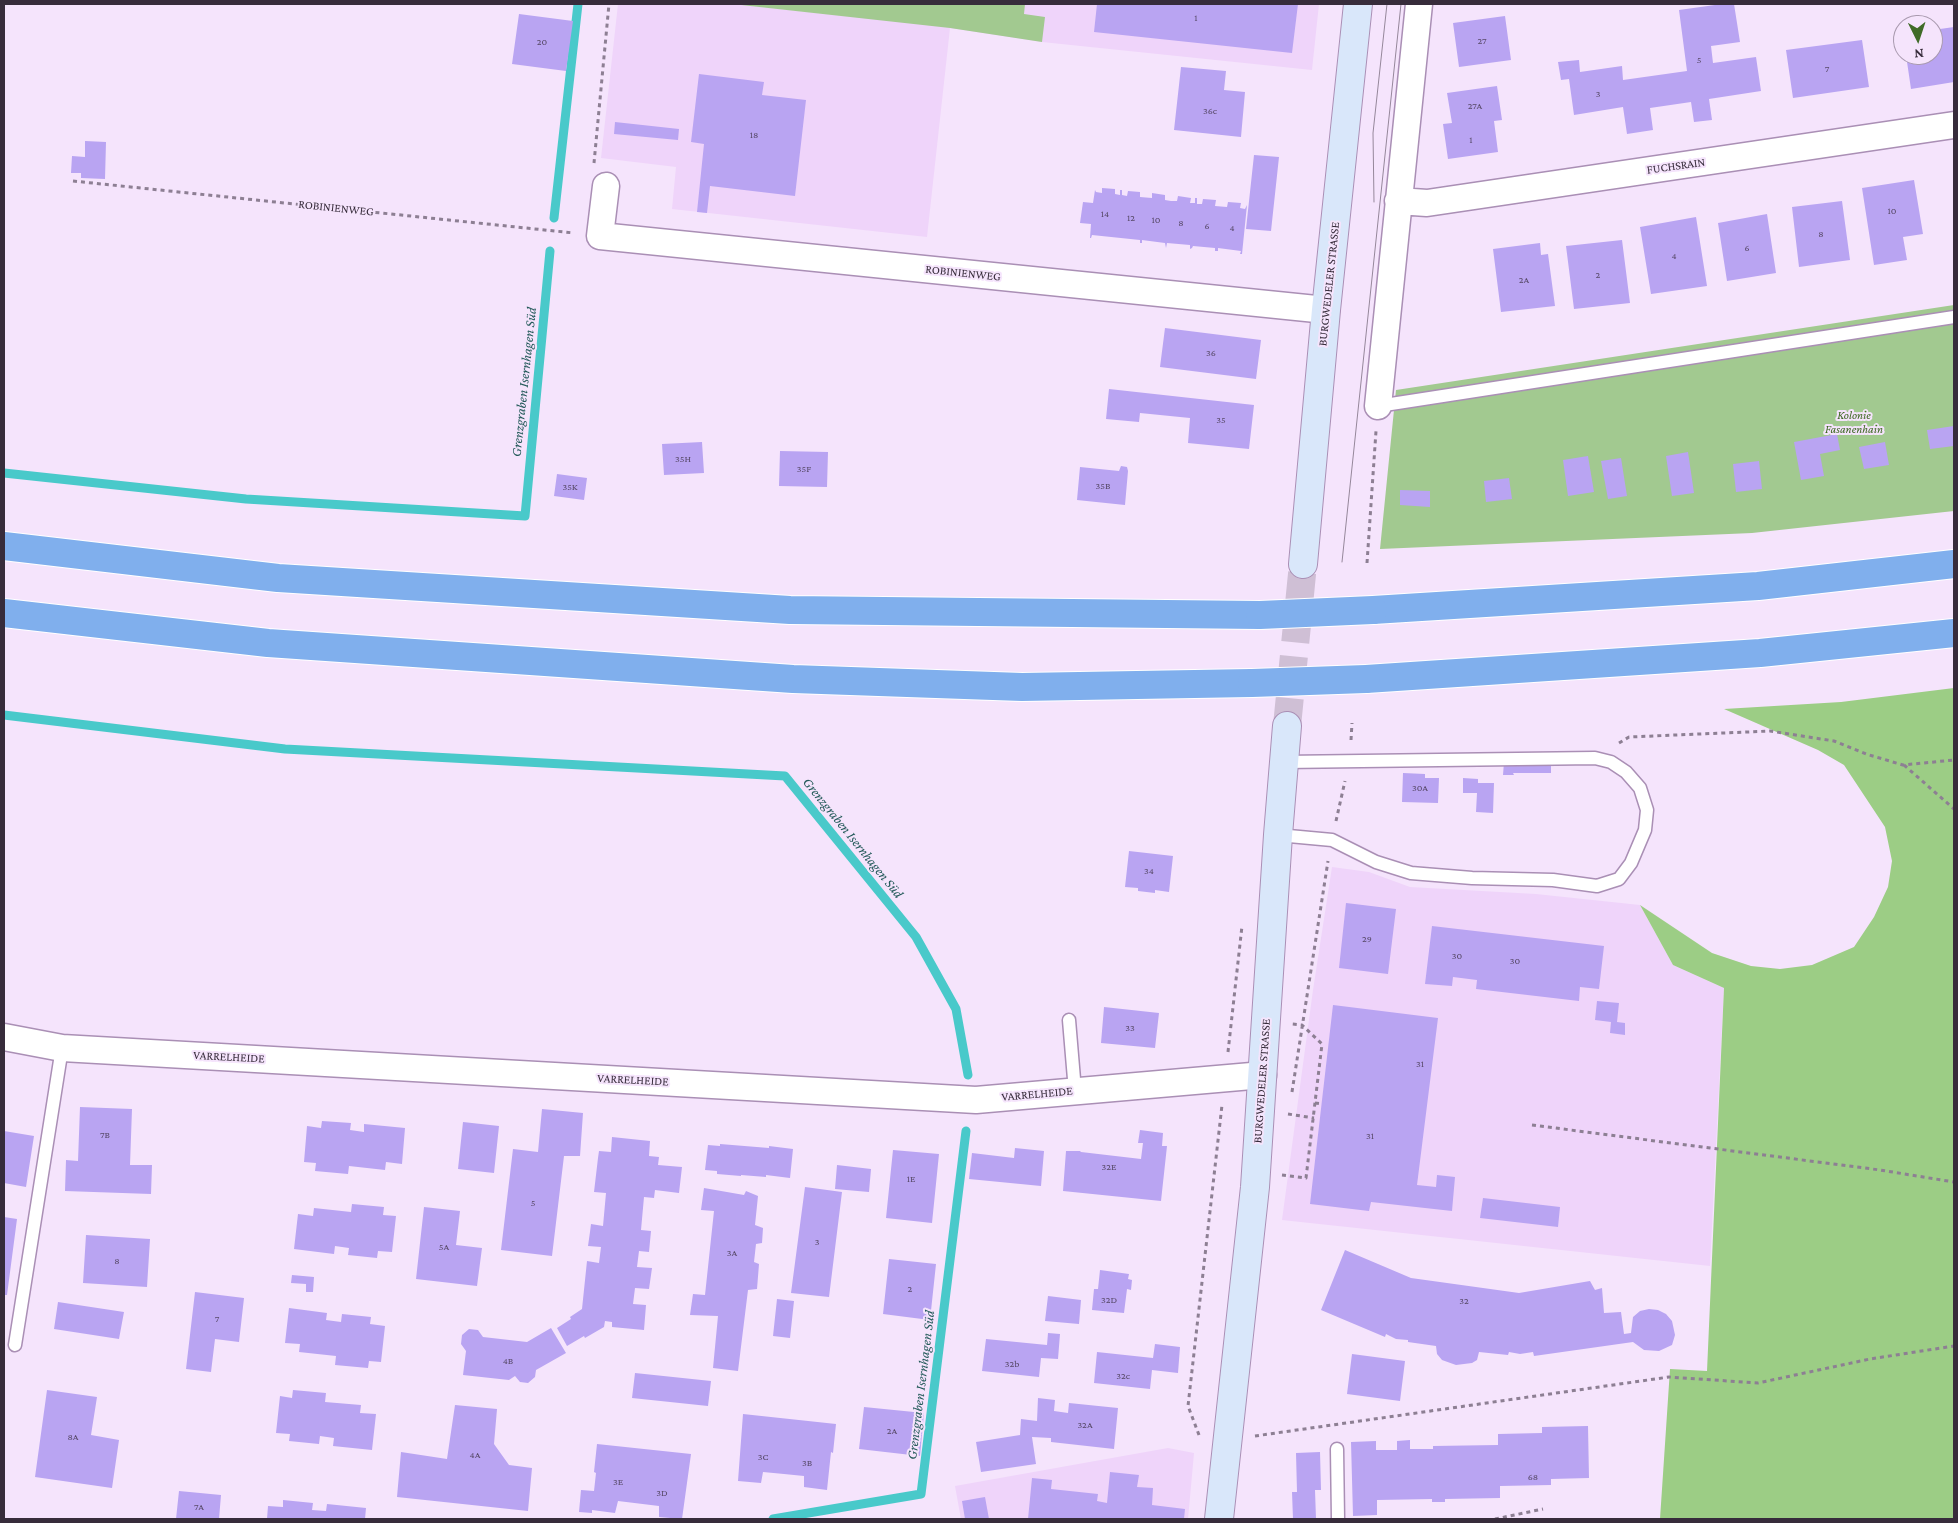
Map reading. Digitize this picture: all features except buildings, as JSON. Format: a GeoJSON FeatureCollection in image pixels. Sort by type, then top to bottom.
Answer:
{"type":"FeatureCollection","features":[{"type":"Feature","properties":{"kind":"highway"},"geometry":{"type":"LineString","coordinates":[[4,546],[278,578],[790,610],[1260,615],[1372,610],[1758,586],[1954,564]]}},
{"type":"Feature","properties":{"kind":"highway"},"geometry":{"type":"LineString","coordinates":[[4,613],[268,643],[793,679],[1022,687],[1366,679],[1760,653],[1954,633]]}},
{"type":"Feature","properties":{"kind":"main road","name":"BURGWEDELER STRASSE"},"geometry":{"type":"LineString","coordinates":[[1303,564],[1326,310],[1358,4]]}},
{"type":"Feature","properties":{"kind":"main road","name":"BURGWEDELER STRASSE"},"geometry":{"type":"LineString","coordinates":[[1219,1519],[1255,1186],[1278,835],[1288,726]]}},
{"type":"Feature","properties":{"kind":"street"},"geometry":{"type":"LineString","coordinates":[[1378,406],[1419,4]]}},
{"type":"Feature","properties":{"kind":"street","name":"FUCHSRAIN"},"geometry":{"type":"LineString","coordinates":[[1398,200],[1427,203],[1954,125]]}},
{"type":"Feature","properties":{"kind":"street"},"geometry":{"type":"LineString","coordinates":[[600,236],[606,186]]}},
{"type":"Feature","properties":{"kind":"street","name":"ROBINIENWEG"},"geometry":{"type":"LineString","coordinates":[[600,236],[1326,310]]}},
{"type":"Feature","properties":{"kind":"street","name":"VARRELHEIDE"},"geometry":{"type":"LineString","coordinates":[[4,1037],[62,1048],[976,1100],[1263,1075]]}},
{"type":"Feature","properties":{"kind":"lane"},"geometry":{"type":"LineString","coordinates":[[1378,406],[1954,317]]}},
{"type":"Feature","properties":{"kind":"lane"},"geometry":{"type":"LineString","coordinates":[[1278,835],[1332,840],[1376,862],[1411,873],[1472,878],[1553,880],[1596,886],[1619,880],[1631,864],[1645,830],[1646,810],[1640,788],[1626,772],[1611,762],[1595,758],[1284,762]]}},
{"type":"Feature","properties":{"kind":"lane"},"geometry":{"type":"LineString","coordinates":[[1069,1020],[1075,1091]]}},
{"type":"Feature","properties":{"kind":"lane"},"geometry":{"type":"LineString","coordinates":[[15,1345],[62,1048]]}},
{"type":"Feature","properties":{"kind":"lane"},"geometry":{"type":"LineString","coordinates":[[1338,1449],[1338,1519]]}},
{"type":"Feature","properties":{"kind":"path"},"geometry":{"type":"LineString","coordinates":[[606,186],[593,162],[610,4]]}},
{"type":"Feature","properties":{"kind":"path","name":"ROBINIENWEG"},"geometry":{"type":"LineString","coordinates":[[73,181],[600,236]]}},
{"type":"Feature","properties":{"kind":"path"},"geometry":{"type":"LineString","coordinates":[[1367,563],[1378,406]]}},
{"type":"Feature","properties":{"kind":"path"},"geometry":{"type":"LineString","coordinates":[[1290,1099],[1332,840],[1350,762],[1352,723]]}},
{"type":"Feature","properties":{"kind":"path"},"geometry":{"type":"LineString","coordinates":[[1595,758],[1628,737],[1770,731],[1834,741],[1866,754],[1903,765],[1954,760]]}},
{"type":"Feature","properties":{"kind":"path"},"geometry":{"type":"LineString","coordinates":[[1903,765],[1954,809]]}},
{"type":"Feature","properties":{"kind":"path"},"geometry":{"type":"LineString","coordinates":[[1281,1166],[1279,1175],[1306,1178],[1322,1044],[1302,1025]]}},
{"type":"Feature","properties":{"kind":"path"},"geometry":{"type":"LineString","coordinates":[[1202,1443],[1188,1406],[1225,1077]]}},
{"type":"Feature","properties":{"kind":"path"},"geometry":{"type":"LineString","coordinates":[[1315,1103],[1322,1104]]}},
{"type":"Feature","properties":{"kind":"path"},"geometry":{"type":"LineString","coordinates":[[1287,1123],[1289,1106]]}},
{"type":"Feature","properties":{"kind":"path"},"geometry":{"type":"LineString","coordinates":[[1288,1114],[1314,1118]]}},
{"type":"Feature","properties":{"kind":"path"},"geometry":{"type":"LineString","coordinates":[[1532,1125],[1880,1170],[1954,1182]]}},
{"type":"Feature","properties":{"kind":"path"},"geometry":{"type":"LineString","coordinates":[[1228,1436],[1258,1435],[1669,1377],[1758,1383],[1870,1359],[1954,1346]]}},
{"type":"Feature","properties":{"kind":"path"},"geometry":{"type":"LineString","coordinates":[[1495,1519],[1543,1509]]}},
{"type":"Feature","properties":{"kind":"shaded area"},"geometry":{"type":"Polygon","coordinates":[[[618,4],[732,4],[923,24],[925,4],[1319,4],[1312,70],[1042,42],[950,28],[927,237],[672,209],[676,167],[601,158],[618,4]]]}},
{"type":"Feature","properties":{"kind":"shaded area"},"geometry":{"type":"Polygon","coordinates":[[[1332,867],[1369,872],[1410,887],[1536,894],[1640,905],[1673,965],[1724,988],[1710,1266],[1282,1220],[1313,990],[1332,867]]]}},
{"type":"Feature","properties":{"kind":"shaded area"},"geometry":{"type":"Polygon","coordinates":[[[1168,1448],[1194,1453],[1188,1519],[961,1519],[955,1486],[1168,1448]]]}},
{"type":"Feature","properties":{"kind":"green space"},"geometry":{"type":"Polygon","coordinates":[[[732,4],[1025,4],[1024,14],[1045,17],[1042,42],[950,28],[732,4]]]}},
{"type":"Feature","properties":{"kind":"green space","name":"Kolonie Fasanenhain"},"geometry":{"type":"Polygon","coordinates":[[[1954,305],[1954,511],[1752,533],[1380,549],[1396,390],[1954,305]]]}},
{"type":"Feature","properties":{"kind":"green space"},"geometry":{"type":"Polygon","coordinates":[[[1954,688],[1954,1519],[1660,1519],[1670,1369],[1707,1371],[1724,988],[1673,965],[1640,905],[1712,953],[1751,966],[1780,969],[1812,965],[1854,947],[1874,917],[1888,887],[1892,861],[1885,827],[1844,765],[1818,750],[1724,709],[1841,702],[1954,688]]]}},
{"type":"Feature","properties":{"kind":"waterway","name":"Grenzgraben Isernhagen Süd"},"geometry":{"type":"LineString","coordinates":[[554,218],[578,4]]}},
{"type":"Feature","properties":{"kind":"waterway"},"geometry":{"type":"LineString","coordinates":[[4,473],[246,499],[525,516],[550,251]]}},
{"type":"Feature","properties":{"kind":"waterway","name":"Grenzgraben Isernhagen Süd"},"geometry":{"type":"LineString","coordinates":[[4,715],[285,749],[785,776],[916,937],[956,1009],[968,1075]]}},
{"type":"Feature","properties":{"kind":"waterway","name":"Grenzgraben Isernhagen Süd"},"geometry":{"type":"LineString","coordinates":[[773,1519],[921,1494],[966,1131]]}},
{"type":"Feature","properties":{"kind":"tunnel"},"geometry":{"type":"LineString","coordinates":[[1287,726],[1303,564]]}},
{"type":"Feature","properties":{"kind":"tram line"},"geometry":{"type":"LineString","coordinates":[[1374,202],[1373,133],[1387,4]]}},
{"type":"Feature","properties":{"kind":"tram line"},"geometry":{"type":"LineString","coordinates":[[1342,562],[1401,4]]}}]}
